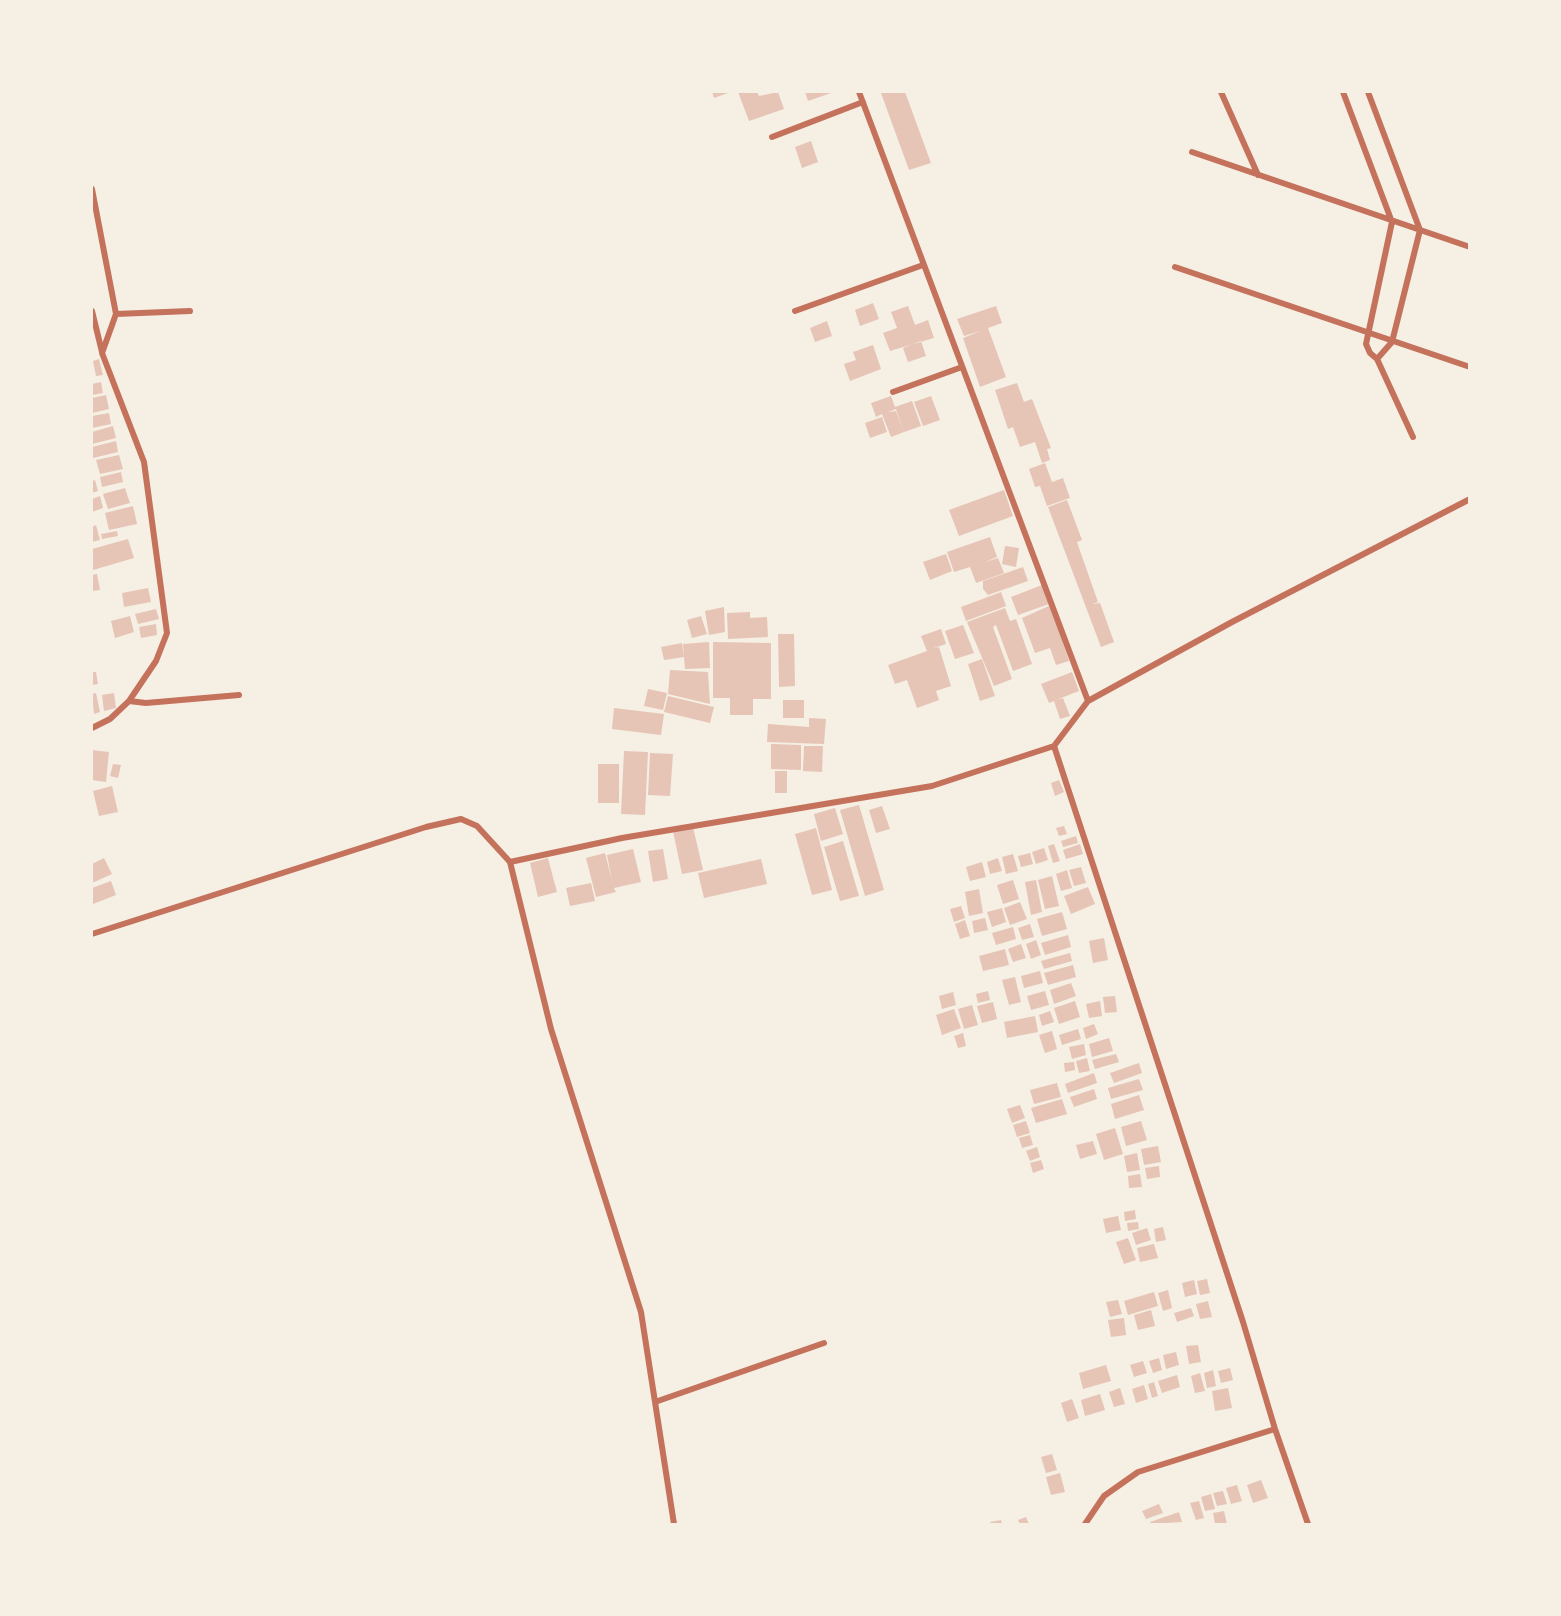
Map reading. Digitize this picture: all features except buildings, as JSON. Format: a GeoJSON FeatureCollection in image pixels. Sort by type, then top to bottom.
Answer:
{"type":"FeatureCollection","features":[{"type":"Feature","properties":{"kind":"street"},"geometry":{"type":"LineString","coordinates":[[859,92],[1088,701]]}},
{"type":"Feature","properties":{"kind":"street"},"geometry":{"type":"LineString","coordinates":[[1221,92],[1258,176]]}},
{"type":"Feature","properties":{"kind":"street"},"geometry":{"type":"LineString","coordinates":[[1343,92],[1392,222],[1367,349],[1377,359],[1413,437]]}},
{"type":"Feature","properties":{"kind":"street"},"geometry":{"type":"LineString","coordinates":[[1368,92],[1420,230],[1392,342],[1377,359]]}},
{"type":"Feature","properties":{"kind":"street"},"geometry":{"type":"LineString","coordinates":[[772,137],[863,102]]}},
{"type":"Feature","properties":{"kind":"street"},"geometry":{"type":"LineString","coordinates":[[1192,152],[1470,247]]}},
{"type":"Feature","properties":{"kind":"street"},"geometry":{"type":"LineString","coordinates":[[92,189],[116,314],[102,353]]}},
{"type":"Feature","properties":{"kind":"street"},"geometry":{"type":"LineString","coordinates":[[795,311],[923,265]]}},
{"type":"Feature","properties":{"kind":"street"},"geometry":{"type":"LineString","coordinates":[[1175,267],[1470,367]]}},
{"type":"Feature","properties":{"kind":"street"},"geometry":{"type":"LineString","coordinates":[[92,311],[102,353],[144,462],[167,624],[165,644],[129,701],[110,718],[92,728]]}},
{"type":"Feature","properties":{"kind":"street"},"geometry":{"type":"LineString","coordinates":[[116,314],[190,311]]}},
{"type":"Feature","properties":{"kind":"street"},"geometry":{"type":"LineString","coordinates":[[892,392],[962,367]]}},
{"type":"Feature","properties":{"kind":"street"},"geometry":{"type":"LineString","coordinates":[[510,862],[622,838],[932,786],[1054,746],[1088,701],[1232,622],[1470,499]]}},
{"type":"Feature","properties":{"kind":"street"},"geometry":{"type":"LineString","coordinates":[[129,701],[146,703],[238,695]]}},
{"type":"Feature","properties":{"kind":"street"},"geometry":{"type":"LineString","coordinates":[[1054,746],[1243,1322],[1275,1429],[1308,1524]]}},
{"type":"Feature","properties":{"kind":"street"},"geometry":{"type":"LineString","coordinates":[[92,934],[415,830],[461,819],[477,826],[510,862],[551,1029],[641,1312],[674,1524]]}},
{"type":"Feature","properties":{"kind":"street"},"geometry":{"type":"LineString","coordinates":[[655,1402],[824,1343]]}},
{"type":"Feature","properties":{"kind":"street"},"geometry":{"type":"LineString","coordinates":[[1085,1524],[1104,1496],[1138,1472],[1275,1429]]}}]}
